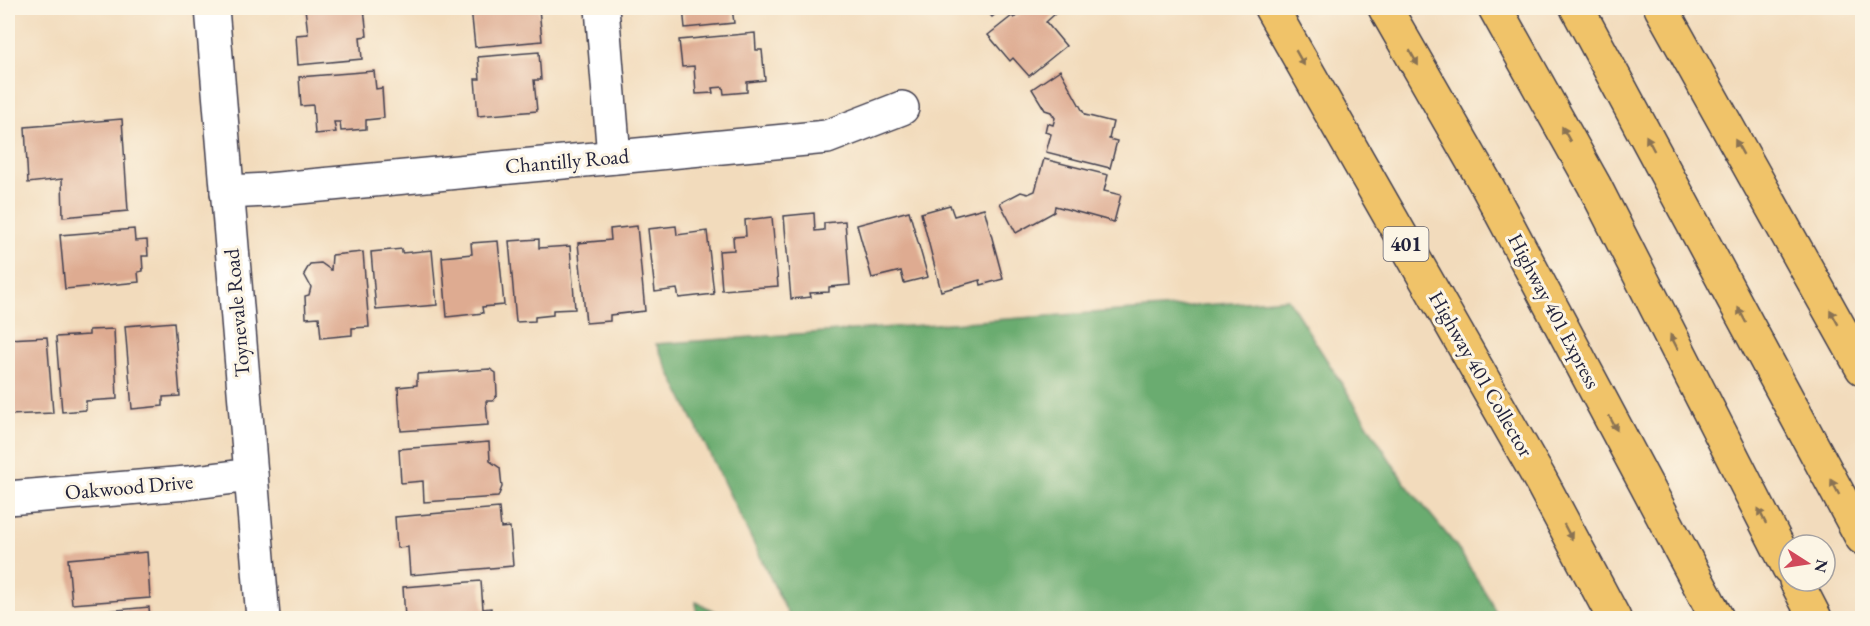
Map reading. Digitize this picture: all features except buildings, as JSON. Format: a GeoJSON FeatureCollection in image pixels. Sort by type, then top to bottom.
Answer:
{"type":"FeatureCollection","features":[{"type":"Feature","properties":{"kind":"highway","name":"Highway 401 Collector"},"geometry":{"type":"LineString","coordinates":[[1271,8],[1541,481],[1614,618]]}},
{"type":"Feature","properties":{"kind":"highway","name":"Highway 401 Express"},"geometry":{"type":"LineString","coordinates":[[1385,8],[1487,186],[1717,618]]}},
{"type":"Feature","properties":{"kind":"highway"},"geometry":{"type":"LineString","coordinates":[[1495,8],[1594,185],[1777,544]]}},
{"type":"Feature","properties":{"kind":"highway"},"geometry":{"type":"LineString","coordinates":[[1577,8],[1863,538]]}},
{"type":"Feature","properties":{"kind":"highway"},"geometry":{"type":"LineString","coordinates":[[1661,8],[1863,368]]}},
{"type":"Feature","properties":{"kind":"highway"},"geometry":{"type":"LineString","coordinates":[[1802,593],[1815,618]]}},
{"type":"Feature","properties":{"kind":"street","name":"Toynevale Road"},"geometry":{"type":"LineString","coordinates":[[212,8],[263,618]]}},
{"type":"Feature","properties":{"kind":"street"},"geometry":{"type":"LineString","coordinates":[[602,8],[614,157]]}},
{"type":"Feature","properties":{"kind":"street","name":"Chantilly Road"},"geometry":{"type":"LineString","coordinates":[[227,192],[827,137],[902,108]]}},
{"type":"Feature","properties":{"kind":"street","name":"Oakwood Drive"},"geometry":{"type":"LineString","coordinates":[[8,498],[251,476]]}},
{"type":"Feature","properties":{"kind":"green space"},"geometry":{"type":"Polygon","coordinates":[[[1288,299],[1404,482],[1457,547],[1490,600],[1498,618],[790,618],[656,344],[1288,299]]]}},
{"type":"Feature","properties":{"kind":"green space"},"geometry":{"type":"Polygon","coordinates":[[[696,602],[729,618],[697,618],[696,602]]]}}]}
